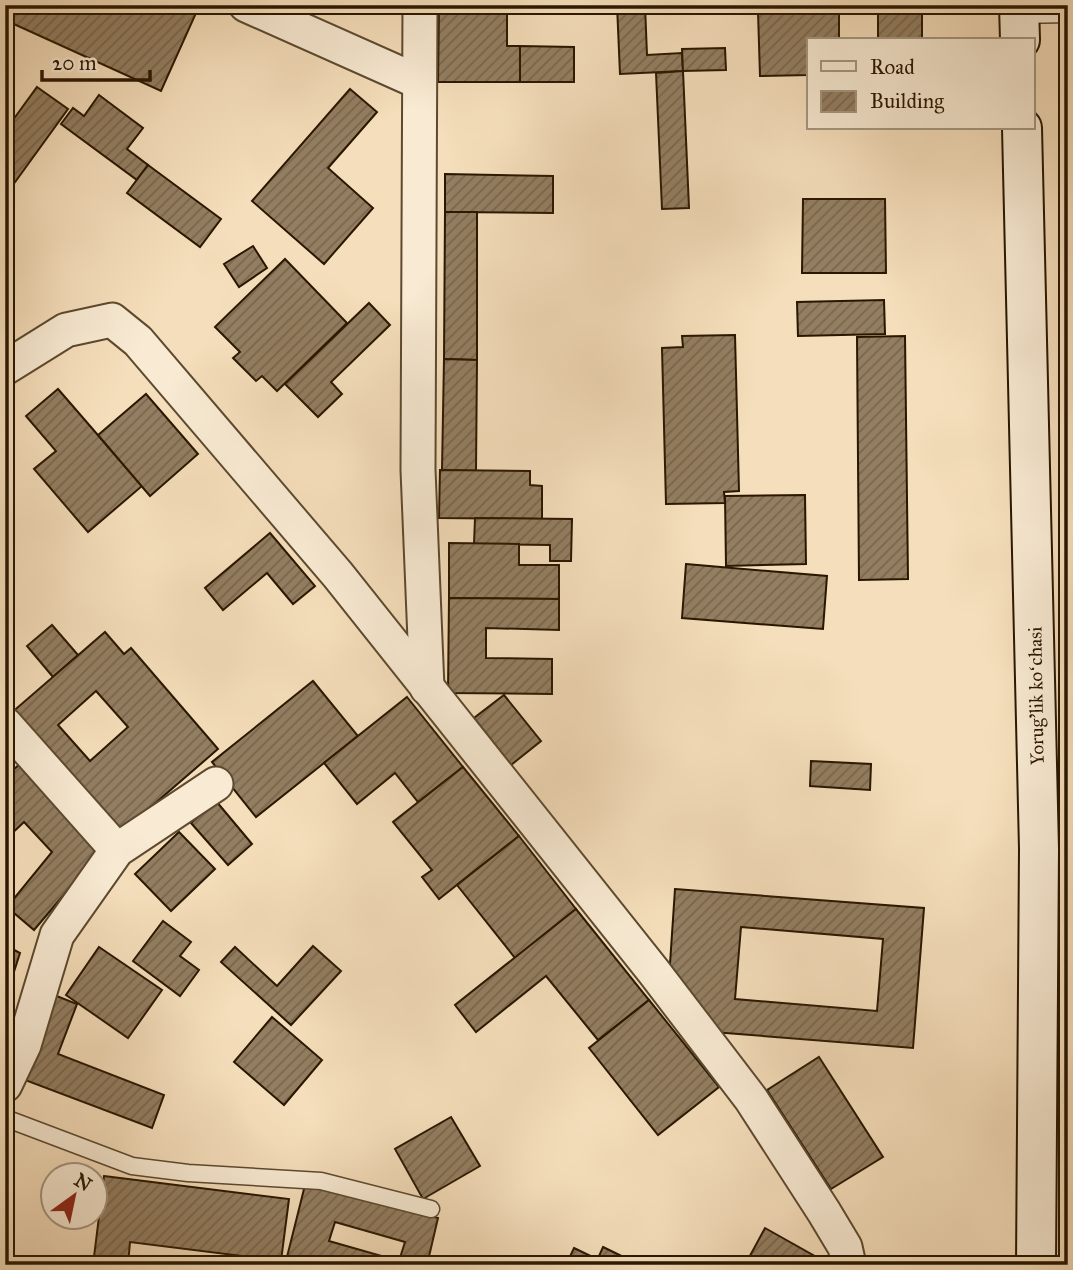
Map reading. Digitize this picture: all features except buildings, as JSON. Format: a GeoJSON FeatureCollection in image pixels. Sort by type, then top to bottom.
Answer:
{"type":"FeatureCollection","features":[{"type":"Feature","properties":{"kind":"main road","name":"Yorug'lik koʻchasi"},"geometry":{"type":"LineString","coordinates":[[1022,130],[1039,849],[1036,1265]]}},
{"type":"Feature","properties":{"kind":"street"},"geometry":{"type":"LineString","coordinates":[[246,5],[419,82]]}},
{"type":"Feature","properties":{"kind":"street"},"geometry":{"type":"LineString","coordinates":[[421,5],[418,470],[427,688]]}},
{"type":"Feature","properties":{"kind":"street"},"geometry":{"type":"LineString","coordinates":[[5,368],[66,330],[112,320],[138,341],[338,575],[654,972],[751,1099],[845,1247],[849,1265]]}},
{"type":"Feature","properties":{"kind":"street"},"geometry":{"type":"LineString","coordinates":[[5,723],[117,850]]}},
{"type":"Feature","properties":{"kind":"street"},"geometry":{"type":"LineString","coordinates":[[5,1085],[24,1045],[57,936],[117,850],[216,784]]}},
{"type":"Feature","properties":{"kind":"lane"},"geometry":{"type":"LineString","coordinates":[[1019,20],[1068,13]]}},
{"type":"Feature","properties":{"kind":"lane"},"geometry":{"type":"LineString","coordinates":[[5,1118],[132,1166],[188,1173],[321,1181],[430,1209]]}}]}
